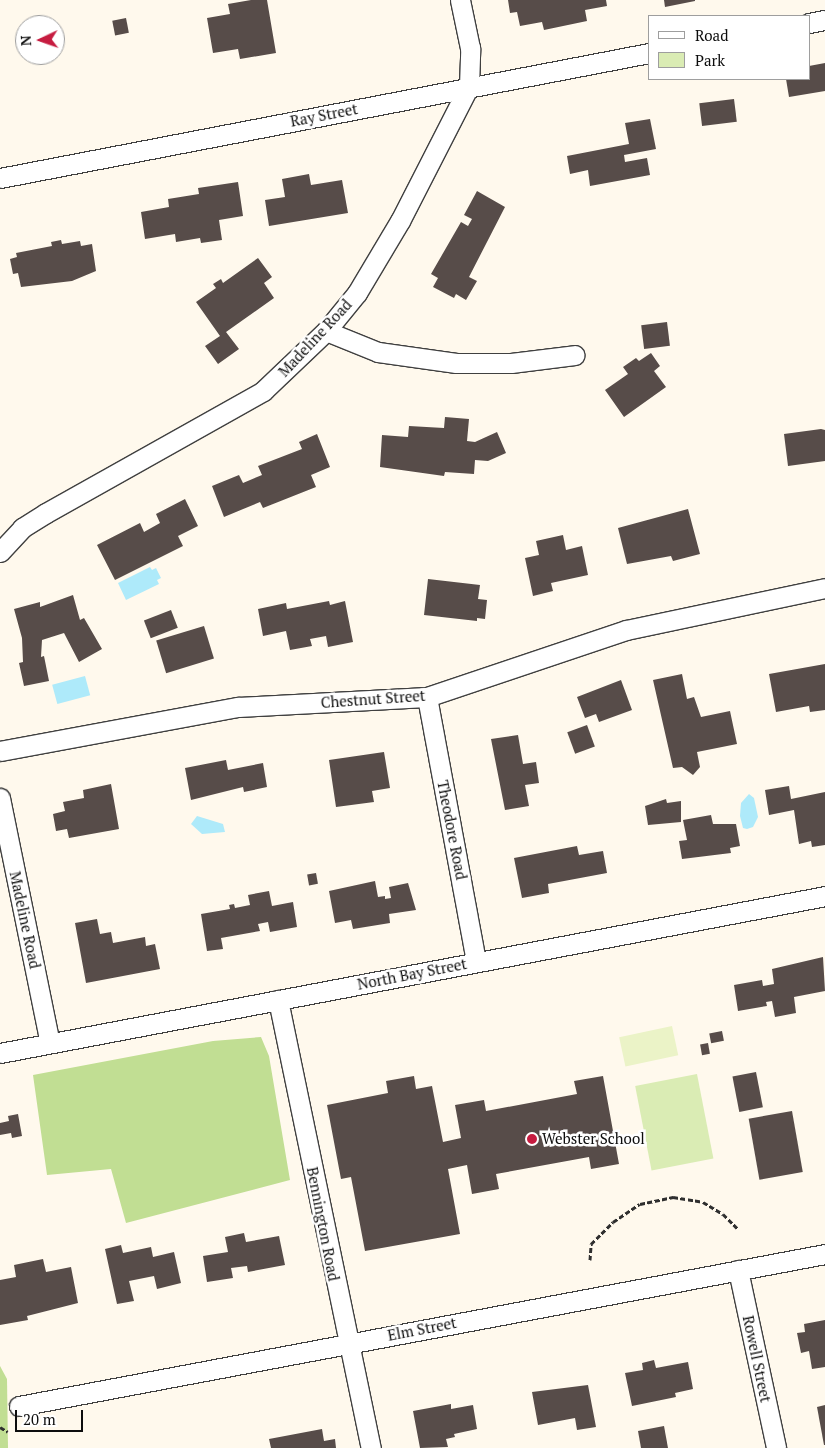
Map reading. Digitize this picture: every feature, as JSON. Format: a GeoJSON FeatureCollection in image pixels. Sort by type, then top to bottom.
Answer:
{"type":"FeatureCollection","features":[{"type":"Feature","properties":{"kind":"street","name":"Madeline Road"},"geometry":{"type":"LineString","coordinates":[[0,552],[22,528],[46,513],[263,392],[326,331],[357,293],[400,221],[469,86],[470,48],[460,0]]}},
{"type":"Feature","properties":{"kind":"street"},"geometry":{"type":"LineString","coordinates":[[810,23],[825,20]]}},
{"type":"Feature","properties":{"kind":"street","name":"Ray Street"},"geometry":{"type":"LineString","coordinates":[[0,178],[469,86],[648,53]]}},
{"type":"Feature","properties":{"kind":"street"},"geometry":{"type":"LineString","coordinates":[[326,331],[378,352],[456,363],[511,363],[574,355]]}},
{"type":"Feature","properties":{"kind":"street","name":"Chestnut Street"},"geometry":{"type":"LineString","coordinates":[[0,751],[238,707],[427,697],[626,630],[825,588]]}},
{"type":"Feature","properties":{"kind":"street","name":"Theodore Road"},"geometry":{"type":"LineString","coordinates":[[427,697],[476,962]]}},
{"type":"Feature","properties":{"kind":"street","name":"Madeline Road"},"geometry":{"type":"LineString","coordinates":[[0,798],[50,1043]]}},
{"type":"Feature","properties":{"kind":"street","name":"North Bay Street"},"geometry":{"type":"LineString","coordinates":[[0,1053],[825,896]]}},
{"type":"Feature","properties":{"kind":"street","name":"Bennington Road"},"geometry":{"type":"LineString","coordinates":[[278,1000],[347,1343],[371,1448]]}},
{"type":"Feature","properties":{"kind":"street","name":"Elm Street"},"geometry":{"type":"LineString","coordinates":[[19,1406],[825,1254]]}},
{"type":"Feature","properties":{"kind":"street","name":"Rowell Street"},"geometry":{"type":"LineString","coordinates":[[738,1270],[776,1448]]}},
{"type":"Feature","properties":{"kind":"path"},"geometry":{"type":"LineString","coordinates":[[590,1260],[591,1244],[613,1222],[640,1204],[673,1197],[703,1202],[723,1214],[737,1228]]}},
{"type":"Feature","properties":{"kind":"path"},"geometry":{"type":"LineString","coordinates":[[0,1427],[8,1432]]}},
{"type":"Feature","properties":{"kind":"green space"},"geometry":{"type":"Polygon","coordinates":[[[672,1026],[678,1055],[625,1067],[619,1037],[672,1026]]]}},
{"type":"Feature","properties":{"kind":"green space"},"geometry":{"type":"Polygon","coordinates":[[[261,1037],[269,1056],[290,1180],[126,1223],[111,1169],[47,1175],[33,1075],[213,1041],[261,1037]]]}},
{"type":"Feature","properties":{"kind":"green space"},"geometry":{"type":"Polygon","coordinates":[[[697,1074],[713,1158],[652,1170],[635,1086],[697,1074]]]}},
{"type":"Feature","properties":{"kind":"green space"},"geometry":{"type":"Polygon","coordinates":[[[0,1366],[7,1379],[8,1448],[0,1448],[0,1366]]]}},
{"type":"Feature","properties":{"kind":"water"},"geometry":{"type":"Polygon","coordinates":[[[150,567],[152,570],[156,568],[161,578],[157,580],[159,584],[126,600],[118,583],[150,567]]]}},
{"type":"Feature","properties":{"kind":"water"},"geometry":{"type":"Polygon","coordinates":[[[85,676],[90,695],[57,704],[52,685],[85,676]]]}},
{"type":"Feature","properties":{"kind":"water"},"geometry":{"type":"Polygon","coordinates":[[[749,794],[754,798],[758,817],[753,827],[747,829],[743,828],[740,816],[741,803],[749,794]]]}},
{"type":"Feature","properties":{"kind":"water"},"geometry":{"type":"Polygon","coordinates":[[[197,816],[223,824],[225,832],[202,834],[191,824],[197,816]]]}},
{"type":"Feature","properties":{"kind":"building"},"geometry":{"type":"Polygon","coordinates":[[[251,0],[267,0],[276,53],[240,59],[238,49],[213,53],[207,18],[230,14],[228,4],[251,0]]]}},
{"type":"Feature","properties":{"kind":"building"},"geometry":{"type":"Polygon","coordinates":[[[508,0],[606,0],[607,6],[585,10],[587,21],[544,30],[542,22],[520,26],[517,12],[510,13],[508,0]]]}},
{"type":"Feature","properties":{"kind":"building"},"geometry":{"type":"Polygon","coordinates":[[[664,0],[695,0],[695,1],[665,7],[664,0]]]}},
{"type":"Feature","properties":{"kind":"building"},"geometry":{"type":"Polygon","coordinates":[[[126,18],[129,33],[115,35],[112,21],[126,18]]]}},
{"type":"Feature","properties":{"kind":"building"},"geometry":{"type":"Polygon","coordinates":[[[825,63],[825,91],[789,97],[786,80],[810,80],[810,66],[825,63]]]}},
{"type":"Feature","properties":{"kind":"building"},"geometry":{"type":"Polygon","coordinates":[[[734,99],[737,122],[702,126],[699,103],[734,99]]]}},
{"type":"Feature","properties":{"kind":"building"},"geometry":{"type":"Polygon","coordinates":[[[650,119],[656,149],[624,155],[625,162],[647,158],[650,175],[590,186],[588,170],[570,174],[567,156],[629,144],[625,123],[650,119]]]}},
{"type":"Feature","properties":{"kind":"building"},"geometry":{"type":"Polygon","coordinates":[[[309,174],[311,185],[342,180],[348,213],[269,226],[265,200],[285,197],[282,179],[309,174]]]}},
{"type":"Feature","properties":{"kind":"building"},"geometry":{"type":"Polygon","coordinates":[[[238,182],[243,216],[219,220],[222,240],[201,243],[200,238],[176,242],[175,234],[145,239],[141,212],[169,207],[168,199],[199,194],[198,188],[238,182]]]}},
{"type":"Feature","properties":{"kind":"building"},"geometry":{"type":"Polygon","coordinates":[[[477,191],[505,207],[469,277],[477,281],[466,300],[456,294],[454,298],[433,287],[438,278],[431,274],[461,222],[468,226],[472,219],[464,215],[477,191]]]}},
{"type":"Feature","properties":{"kind":"building"},"geometry":{"type":"Polygon","coordinates":[[[61,240],[62,244],[80,241],[81,246],[92,244],[96,271],[72,281],[21,287],[18,273],[13,274],[10,259],[17,257],[16,253],[52,246],[51,242],[61,240]]]}},
{"type":"Feature","properties":{"kind":"building"},"geometry":{"type":"Polygon","coordinates":[[[258,258],[272,277],[264,283],[274,298],[226,332],[239,349],[218,364],[205,346],[220,336],[196,302],[216,288],[213,284],[221,279],[223,283],[258,258]]]}},
{"type":"Feature","properties":{"kind":"building"},"geometry":{"type":"Polygon","coordinates":[[[667,322],[670,346],[644,349],[641,325],[667,322]]]}},
{"type":"Feature","properties":{"kind":"building"},"geometry":{"type":"Polygon","coordinates":[[[651,353],[660,366],[654,371],[666,387],[624,417],[605,390],[628,374],[623,367],[636,358],[639,361],[651,353]]]}},
{"type":"Feature","properties":{"kind":"building"},"geometry":{"type":"Polygon","coordinates":[[[445,417],[469,419],[467,441],[475,442],[497,432],[506,453],[488,461],[475,460],[474,474],[445,472],[444,476],[380,467],[382,435],[408,437],[409,426],[444,428],[445,417]]]}},
{"type":"Feature","properties":{"kind":"building"},"geometry":{"type":"Polygon","coordinates":[[[825,430],[825,461],[788,466],[784,434],[825,430]]]}},
{"type":"Feature","properties":{"kind":"building"},"geometry":{"type":"Polygon","coordinates":[[[317,434],[330,467],[311,475],[316,487],[263,508],[260,502],[224,517],[212,486],[239,475],[243,483],[262,475],[258,466],[302,449],[299,442],[317,434]]]}},
{"type":"Feature","properties":{"kind":"building"},"geometry":{"type":"Polygon","coordinates":[[[185,499],[198,526],[178,536],[183,546],[115,580],[97,545],[140,523],[144,532],[160,523],[156,514],[185,499]]]}},
{"type":"Feature","properties":{"kind":"building"},"geometry":{"type":"Polygon","coordinates":[[[688,509],[700,554],[673,561],[671,556],[627,564],[618,528],[688,509]]]}},
{"type":"Feature","properties":{"kind":"building"},"geometry":{"type":"Polygon","coordinates":[[[563,535],[566,550],[582,546],[588,575],[551,583],[553,591],[533,596],[525,558],[539,555],[536,541],[563,535]]]}},
{"type":"Feature","properties":{"kind":"building"},"geometry":{"type":"Polygon","coordinates":[[[428,579],[480,585],[478,599],[487,600],[485,619],[477,618],[477,621],[424,615],[428,579]]]}},
{"type":"Feature","properties":{"kind":"building"},"geometry":{"type":"Polygon","coordinates":[[[73,595],[80,620],[84,618],[102,649],[79,662],[64,633],[42,640],[41,657],[44,656],[49,681],[24,686],[19,663],[23,662],[22,638],[14,609],[40,602],[40,607],[73,595]]]}},
{"type":"Feature","properties":{"kind":"building"},"geometry":{"type":"Polygon","coordinates":[[[329,601],[330,605],[345,601],[353,642],[328,647],[326,636],[310,639],[312,646],[290,650],[286,631],[263,636],[258,609],[286,603],[287,609],[329,601]]]}},
{"type":"Feature","properties":{"kind":"building"},"geometry":{"type":"Polygon","coordinates":[[[171,610],[178,628],[151,638],[144,620],[171,610]]]}},
{"type":"Feature","properties":{"kind":"building"},"geometry":{"type":"Polygon","coordinates":[[[204,626],[214,659],[166,673],[156,641],[204,626]]]}},
{"type":"Feature","properties":{"kind":"building"},"geometry":{"type":"Polygon","coordinates":[[[825,664],[825,710],[810,712],[809,706],[776,712],[769,674],[825,664]]]}},
{"type":"Feature","properties":{"kind":"building"},"geometry":{"type":"Polygon","coordinates":[[[682,674],[687,699],[694,697],[701,717],[730,711],[737,744],[697,752],[700,767],[693,775],[682,767],[673,768],[653,680],[682,674]]]}},
{"type":"Feature","properties":{"kind":"building"},"geometry":{"type":"Polygon","coordinates":[[[621,680],[632,710],[599,722],[596,714],[585,718],[577,697],[621,680]]]}},
{"type":"Feature","properties":{"kind":"building"},"geometry":{"type":"Polygon","coordinates":[[[587,725],[595,747],[575,754],[567,732],[587,725]]]}},
{"type":"Feature","properties":{"kind":"building"},"geometry":{"type":"Polygon","coordinates":[[[518,735],[523,764],[536,762],[539,783],[525,785],[529,806],[505,810],[491,739],[518,735]]]}},
{"type":"Feature","properties":{"kind":"building"},"geometry":{"type":"Polygon","coordinates":[[[384,752],[390,788],[372,791],[374,802],[336,807],[329,760],[384,752]]]}},
{"type":"Feature","properties":{"kind":"building"},"geometry":{"type":"Polygon","coordinates":[[[226,760],[228,770],[263,763],[267,787],[244,792],[243,787],[191,800],[185,768],[226,760]]]}},
{"type":"Feature","properties":{"kind":"building"},"geometry":{"type":"Polygon","coordinates":[[[111,784],[119,829],[69,838],[67,829],[56,831],[53,814],[65,811],[63,802],[84,798],[83,790],[111,784]]]}},
{"type":"Feature","properties":{"kind":"building"},"geometry":{"type":"Polygon","coordinates":[[[789,786],[791,799],[825,792],[825,845],[812,847],[811,841],[799,844],[794,810],[769,815],[765,790],[789,786]]]}},
{"type":"Feature","properties":{"kind":"building"},"geometry":{"type":"Polygon","coordinates":[[[666,799],[667,803],[681,801],[681,822],[648,825],[645,806],[666,799]]]}},
{"type":"Feature","properties":{"kind":"building"},"geometry":{"type":"Polygon","coordinates":[[[711,815],[713,824],[736,824],[740,846],[730,848],[731,853],[682,859],[679,841],[687,840],[683,820],[711,815]]]}},
{"type":"Feature","properties":{"kind":"building"},"geometry":{"type":"Polygon","coordinates":[[[577,846],[579,855],[603,851],[607,873],[548,884],[549,893],[522,898],[514,858],[577,846]]]}},
{"type":"Feature","properties":{"kind":"building"},"geometry":{"type":"Polygon","coordinates":[[[316,873],[318,884],[309,885],[307,875],[316,873]]]}},
{"type":"Feature","properties":{"kind":"building"},"geometry":{"type":"Polygon","coordinates":[[[375,881],[378,897],[385,896],[385,899],[391,898],[389,887],[408,883],[416,910],[389,914],[390,923],[353,929],[351,920],[335,923],[329,891],[375,881]]]}},
{"type":"Feature","properties":{"kind":"building"},"geometry":{"type":"Polygon","coordinates":[[[269,891],[272,906],[293,902],[297,927],[270,932],[268,922],[258,924],[260,931],[221,938],[223,949],[207,951],[201,914],[230,909],[229,905],[234,904],[235,908],[250,905],[248,895],[269,891]]]}},
{"type":"Feature","properties":{"kind":"building"},"geometry":{"type":"Polygon","coordinates":[[[97,919],[100,934],[111,932],[113,943],[145,937],[146,946],[155,944],[160,969],[86,983],[75,923],[97,919]]]}},
{"type":"Feature","properties":{"kind":"building"},"geometry":{"type":"Polygon","coordinates":[[[823,957],[825,991],[794,997],[796,1013],[775,1017],[772,1001],[766,1002],[767,1006],[738,1011],[734,985],[762,980],[763,986],[774,984],[772,969],[823,957]]]}},
{"type":"Feature","properties":{"kind":"building"},"geometry":{"type":"Polygon","coordinates":[[[722,1031],[724,1041],[711,1043],[709,1033],[722,1031]]]}},
{"type":"Feature","properties":{"kind":"building"},"geometry":{"type":"Polygon","coordinates":[[[708,1043],[710,1054],[702,1055],[700,1044],[708,1043]]]}},
{"type":"Feature","properties":{"kind":"building"},"geometry":{"type":"Polygon","coordinates":[[[756,1072],[763,1107],[739,1112],[732,1077],[756,1072]]]}},
{"type":"Feature","properties":{"kind":"building"},"geometry":{"type":"Polygon","coordinates":[[[414,1076],[416,1089],[432,1086],[443,1142],[461,1138],[455,1105],[484,1100],[486,1111],[577,1094],[574,1081],[603,1076],[619,1164],[591,1169],[589,1157],[496,1174],[499,1189],[472,1194],[467,1165],[448,1169],[460,1234],[365,1251],[351,1177],[341,1179],[327,1105],[388,1093],[386,1081],[414,1076]]]}},
{"type":"Feature","properties":{"kind":"building"},"geometry":{"type":"Polygon","coordinates":[[[792,1111],[803,1172],[759,1180],[749,1119],[792,1111]]]}},
{"type":"Feature","properties":{"kind":"building"},"geometry":{"type":"Polygon","coordinates":[[[18,1114],[22,1136],[12,1138],[11,1133],[0,1135],[0,1123],[9,1121],[8,1116],[18,1114]]]}},
{"type":"Feature","properties":{"kind":"building"},"geometry":{"type":"Polygon","coordinates":[[[244,1233],[246,1242],[279,1236],[285,1265],[248,1272],[247,1266],[231,1268],[233,1278],[207,1282],[203,1256],[228,1252],[225,1237],[244,1233]]]}},
{"type":"Feature","properties":{"kind":"building"},"geometry":{"type":"Polygon","coordinates":[[[121,1245],[123,1253],[151,1247],[153,1257],[174,1252],[181,1283],[157,1289],[154,1276],[129,1281],[134,1301],[117,1304],[105,1249],[121,1245]]]}},
{"type":"Feature","properties":{"kind":"building"},"geometry":{"type":"Polygon","coordinates":[[[43,1259],[46,1272],[71,1267],[78,1303],[27,1316],[28,1320],[0,1325],[0,1280],[16,1277],[14,1265],[43,1259]]]}},
{"type":"Feature","properties":{"kind":"building"},"geometry":{"type":"Polygon","coordinates":[[[825,1320],[825,1367],[812,1369],[809,1351],[801,1353],[797,1333],[805,1332],[804,1324],[825,1320]]]}},
{"type":"Feature","properties":{"kind":"building"},"geometry":{"type":"Polygon","coordinates":[[[654,1360],[656,1368],[688,1362],[693,1389],[675,1393],[676,1397],[632,1406],[625,1373],[643,1370],[642,1363],[654,1360]]]}},
{"type":"Feature","properties":{"kind":"building"},"geometry":{"type":"Polygon","coordinates":[[[588,1385],[596,1427],[577,1430],[575,1418],[538,1425],[532,1392],[588,1385]]]}},
{"type":"Feature","properties":{"kind":"building"},"geometry":{"type":"Polygon","coordinates":[[[451,1404],[451,1409],[473,1405],[477,1429],[454,1434],[455,1437],[446,1439],[448,1447],[420,1448],[413,1411],[451,1404]]]}},
{"type":"Feature","properties":{"kind":"building"},"geometry":{"type":"Polygon","coordinates":[[[825,1405],[825,1445],[824,1445],[817,1407],[825,1405]]]}},
{"type":"Feature","properties":{"kind":"building"},"geometry":{"type":"Polygon","coordinates":[[[664,1426],[668,1448],[641,1448],[638,1431],[664,1426]]]}},
{"type":"Feature","properties":{"kind":"building"},"geometry":{"type":"Polygon","coordinates":[[[322,1429],[324,1441],[335,1439],[336,1448],[271,1448],[269,1439],[322,1429]]]}},
{"type":"Feature","properties":{"kind":"place","name":"Webster School"},"geometry":{"type":"Point","coordinates":[532,1139]}}]}
